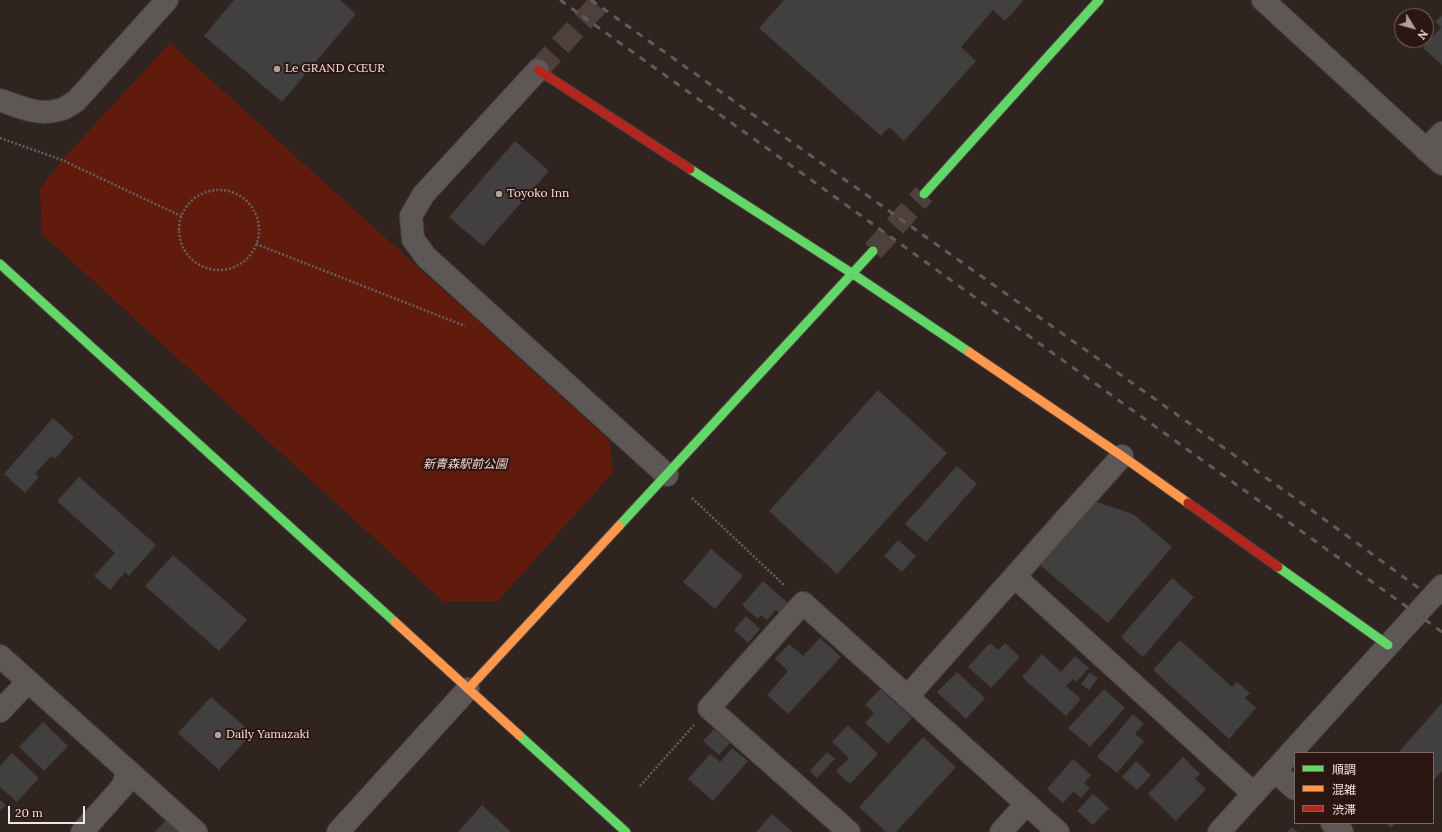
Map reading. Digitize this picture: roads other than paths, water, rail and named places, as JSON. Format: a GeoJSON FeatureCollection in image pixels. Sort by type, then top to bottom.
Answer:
{"type":"FeatureCollection","features":[{"type":"Feature","properties":{"kind":"street"},"geometry":{"type":"LineString","coordinates":[[0,100],[32,112],[45,113],[60,110],[76,101],[167,0]]}},
{"type":"Feature","properties":{"kind":"street"},"geometry":{"type":"LineString","coordinates":[[924,194],[1099,0]]}},
{"type":"Feature","properties":{"kind":"street"},"geometry":{"type":"LineString","coordinates":[[1263,0],[1434,157],[1442,133]]}},
{"type":"Feature","properties":{"kind":"street"},"geometry":{"type":"LineString","coordinates":[[667,475],[426,257],[413,239],[411,216],[423,195],[538,70],[853,274],[1122,456],[1388,645]]}},
{"type":"Feature","properties":{"kind":"street"},"geometry":{"type":"LineString","coordinates":[[338,832],[468,689],[874,251]]}},
{"type":"Feature","properties":{"kind":"street"},"geometry":{"type":"LineString","coordinates":[[0,264],[626,832]]}},
{"type":"Feature","properties":{"kind":"street"},"geometry":{"type":"LineString","coordinates":[[907,697],[1122,456]]}},
{"type":"Feature","properties":{"kind":"street"},"geometry":{"type":"LineString","coordinates":[[1015,577],[1254,794]]}},
{"type":"Feature","properties":{"kind":"street"},"geometry":{"type":"LineString","coordinates":[[1219,832],[1442,586]]}},
{"type":"Feature","properties":{"kind":"street"},"geometry":{"type":"LineString","coordinates":[[849,832],[709,708],[803,603],[1058,832]]}},
{"type":"Feature","properties":{"kind":"street"},"geometry":{"type":"LineString","coordinates":[[0,656],[196,832]]}},
{"type":"Feature","properties":{"kind":"street"},"geometry":{"type":"LineString","coordinates":[[0,711],[28,682]]}},
{"type":"Feature","properties":{"kind":"street"},"geometry":{"type":"LineString","coordinates":[[82,832],[124,786],[128,771]]}},
{"type":"Feature","properties":{"kind":"street"},"geometry":{"type":"LineString","coordinates":[[1275,771],[1294,788]]}},
{"type":"Feature","properties":{"kind":"street"},"geometry":{"type":"LineString","coordinates":[[1001,832],[1026,804]]}},
{"type":"Feature","properties":{"kind":"street"},"geometry":{"type":"LineString","coordinates":[[1333,824],[1342,832]]}},
{"type":"Feature","properties":{"kind":"tunnel"},"geometry":{"type":"LineString","coordinates":[[538,70],[602,0]]}},
{"type":"Feature","properties":{"kind":"tunnel"},"geometry":{"type":"LineString","coordinates":[[873,251],[924,194]]}},
{"type":"Feature","properties":{"kind":"railway"},"geometry":{"type":"LineString","coordinates":[[560,0],[1442,632]]}},
{"type":"Feature","properties":{"kind":"railway"},"geometry":{"type":"LineString","coordinates":[[591,0],[1306,506],[1442,605]]}},
{"type":"Feature","properties":{"kind":"place","name":"Le GRAND CŒUR"},"geometry":{"type":"Point","coordinates":[277,69]}},
{"type":"Feature","properties":{"kind":"place","name":"Toyoko Inn"},"geometry":{"type":"Point","coordinates":[499,194]}},
{"type":"Feature","properties":{"kind":"place","name":"Daily Yamazaki"},"geometry":{"type":"Point","coordinates":[218,735]}},
{"type":"Feature","properties":{"kind":"park label","name":"新青森駅前公園"},"geometry":{"type":"Point","coordinates":[465,465]}}]}
